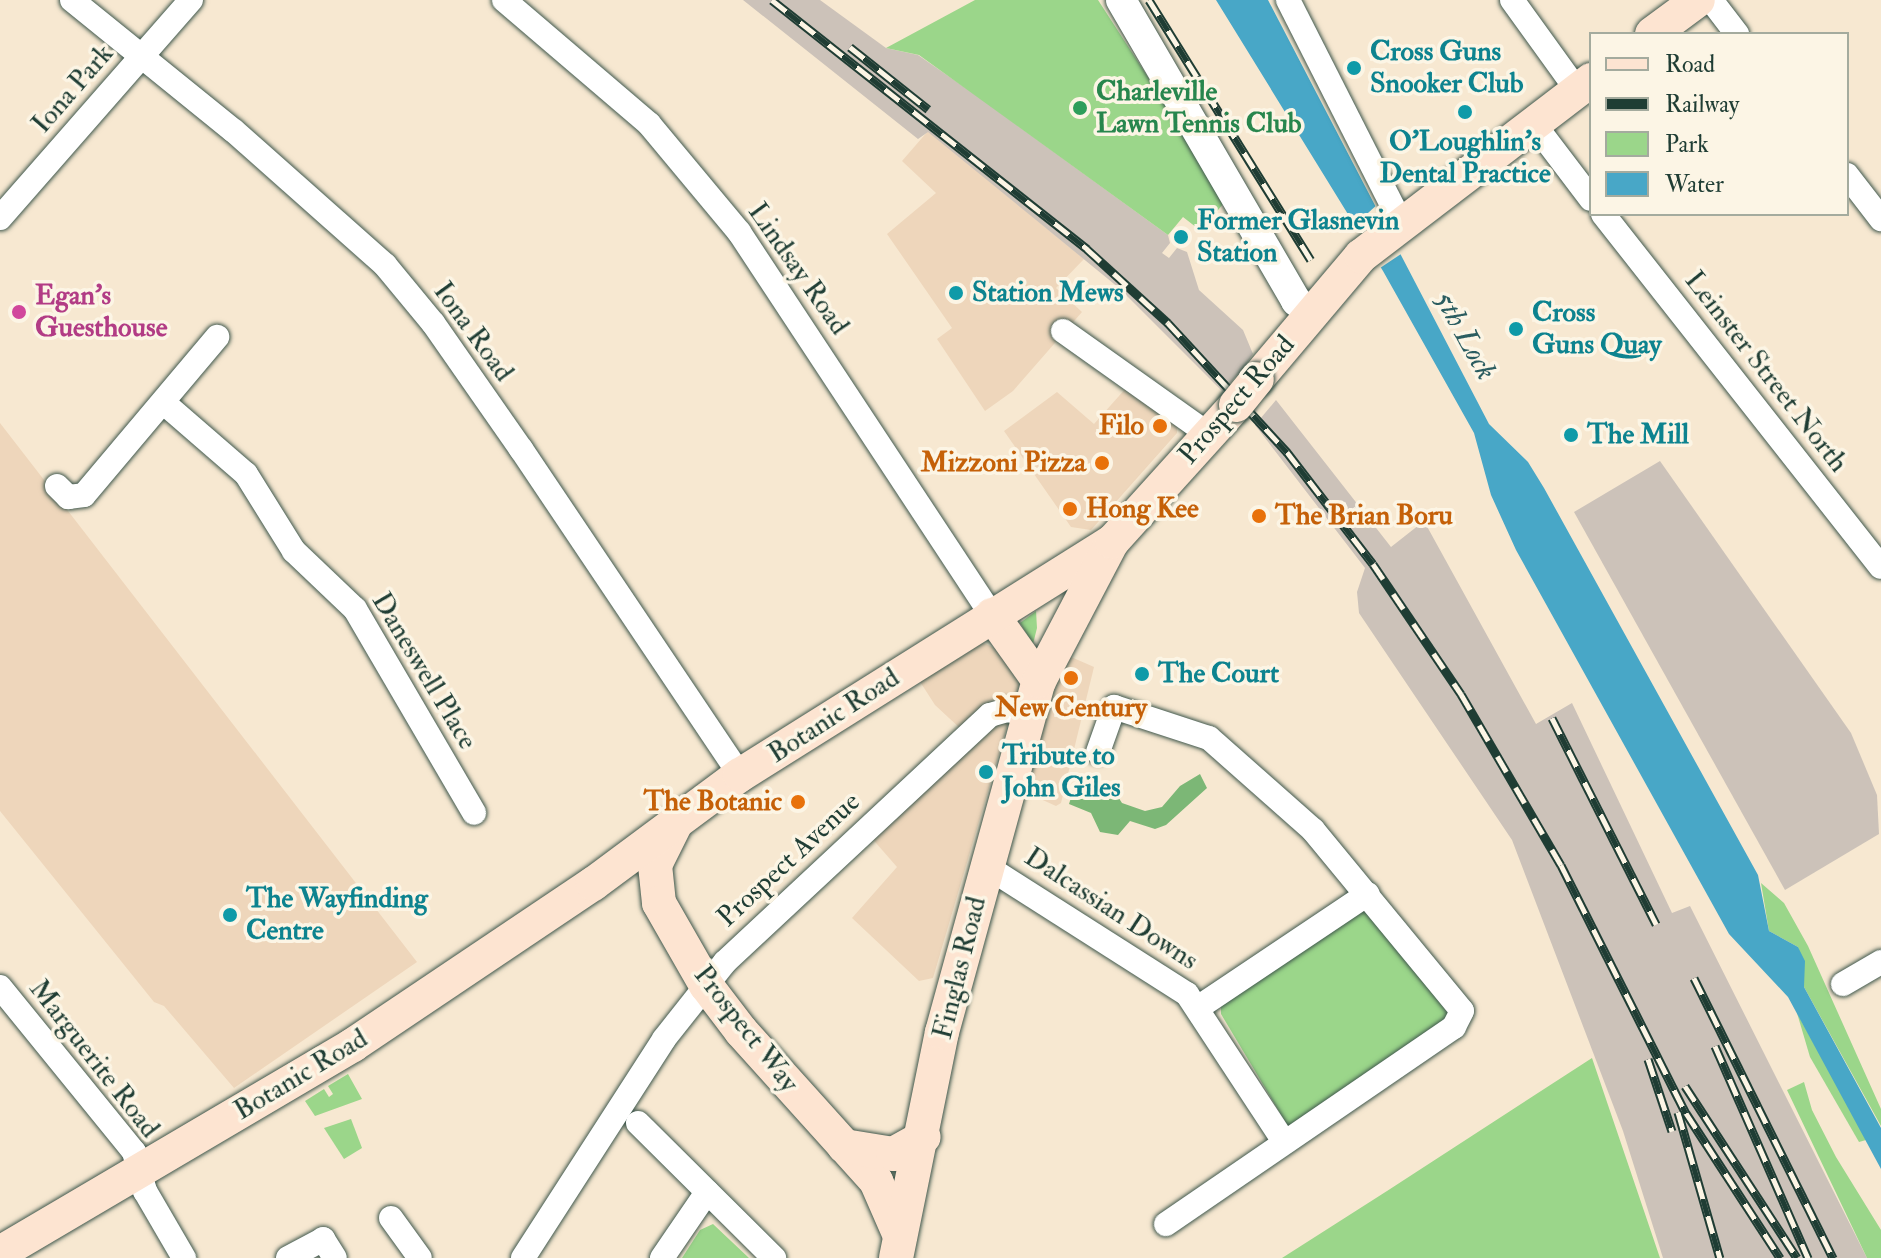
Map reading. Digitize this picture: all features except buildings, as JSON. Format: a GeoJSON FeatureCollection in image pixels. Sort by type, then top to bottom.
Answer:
{"type":"FeatureCollection","features":[{"type":"Feature","properties":{"kind":"main road"},"geometry":{"type":"LineString","coordinates":[[1655,32],[1698,0]]}},
{"type":"Feature","properties":{"kind":"main road","name":"Prospect Road"},"geometry":{"type":"LineString","coordinates":[[1039,681],[1112,542],[1236,405],[1361,256],[1584,85]]}},
{"type":"Feature","properties":{"kind":"main road","name":"Prospect Road"},"geometry":{"type":"LineString","coordinates":[[992,615],[1112,542]]}},
{"type":"Feature","properties":{"kind":"main road"},"geometry":{"type":"LineString","coordinates":[[992,615],[1039,681]]}},
{"type":"Feature","properties":{"kind":"main road","name":"Botanic Road"},"geometry":{"type":"LineString","coordinates":[[0,1253],[353,1045],[593,884],[740,775],[992,615]]}},
{"type":"Feature","properties":{"kind":"main road","name":"Finglas Road"},"geometry":{"type":"LineString","coordinates":[[898,1247],[924,1137],[942,1032],[1027,714],[1039,681]]}},
{"type":"Feature","properties":{"kind":"main road","name":"Botanic Road"},"geometry":{"type":"LineString","coordinates":[[659,903],[655,865],[679,820]]}},
{"type":"Feature","properties":{"kind":"main road"},"geometry":{"type":"LineString","coordinates":[[593,884],[626,884],[659,903]]}},
{"type":"Feature","properties":{"kind":"main road","name":"Prospect Way"},"geometry":{"type":"LineString","coordinates":[[659,903],[706,985],[766,1063],[876,1181],[898,1247]]}},
{"type":"Feature","properties":{"kind":"main road"},"geometry":{"type":"LineString","coordinates":[[844,1146],[893,1154],[924,1137]]}},
{"type":"Feature","properties":{"kind":"street","name":"Iona Road"},"geometry":{"type":"LineString","coordinates":[[72,0],[142,56],[385,265],[433,323],[740,775]]}},
{"type":"Feature","properties":{"kind":"street","name":"Iona Park"},"geometry":{"type":"LineString","coordinates":[[0,218],[191,0]]}},
{"type":"Feature","properties":{"kind":"street","name":"Lindsay Road"},"geometry":{"type":"LineString","coordinates":[[504,0],[649,124],[739,232],[992,615]]}},
{"type":"Feature","properties":{"kind":"street"},"geometry":{"type":"LineString","coordinates":[[1121,0],[1296,301],[1312,314]]}},
{"type":"Feature","properties":{"kind":"street"},"geometry":{"type":"LineString","coordinates":[[1288,0],[1402,225]]}},
{"type":"Feature","properties":{"kind":"street"},"geometry":{"type":"LineString","coordinates":[[1512,0],[1584,85]]}},
{"type":"Feature","properties":{"kind":"street"},"geometry":{"type":"LineString","coordinates":[[1711,0],[1735,32]]}},
{"type":"Feature","properties":{"kind":"street"},"geometry":{"type":"LineString","coordinates":[[1534,124],[1589,196]]}},
{"type":"Feature","properties":{"kind":"street"},"geometry":{"type":"LineString","coordinates":[[1849,178],[1881,219]]}},
{"type":"Feature","properties":{"kind":"street","name":"Leinster Street North"},"geometry":{"type":"LineString","coordinates":[[1605,216],[1881,567]]}},
{"type":"Feature","properties":{"kind":"street"},"geometry":{"type":"LineString","coordinates":[[1063,331],[1208,434]]}},
{"type":"Feature","properties":{"kind":"street"},"geometry":{"type":"LineString","coordinates":[[57,486],[68,497],[84,495],[217,337]]}},
{"type":"Feature","properties":{"kind":"street","name":"Daneswell Place"},"geometry":{"type":"LineString","coordinates":[[164,403],[246,474],[272,538],[294,551],[355,609],[474,813]]}},
{"type":"Feature","properties":{"kind":"street"},"geometry":{"type":"LineString","coordinates":[[1098,752],[1114,707],[1209,738],[1313,830],[1368,894],[1462,1017],[1166,1224]]}},
{"type":"Feature","properties":{"kind":"street","name":"Prospect Avenue"},"geometry":{"type":"LineString","coordinates":[[523,1258],[664,1039],[706,985],[786,901],[990,715],[1007,710],[1027,714]]}},
{"type":"Feature","properties":{"kind":"street","name":"Dalcassian Downs"},"geometry":{"type":"LineString","coordinates":[[986,866],[1143,963],[1199,1007],[1283,1140]]}},
{"type":"Feature","properties":{"kind":"street","name":"Dalcassian Downs"},"geometry":{"type":"LineString","coordinates":[[1199,1007],[1368,894]]}},
{"type":"Feature","properties":{"kind":"street"},"geometry":{"type":"LineString","coordinates":[[1843,984],[1881,962]]}},
{"type":"Feature","properties":{"kind":"street","name":"Marguerite Road"},"geometry":{"type":"LineString","coordinates":[[0,987],[125,1140],[139,1169],[145,1191],[184,1258]]}},
{"type":"Feature","properties":{"kind":"street"},"geometry":{"type":"LineString","coordinates":[[638,1123],[774,1258]]}},
{"type":"Feature","properties":{"kind":"street"},"geometry":{"type":"LineString","coordinates":[[662,1258],[707,1192]]}},
{"type":"Feature","properties":{"kind":"street"},"geometry":{"type":"LineString","coordinates":[[391,1218],[420,1258]]}},
{"type":"Feature","properties":{"kind":"street"},"geometry":{"type":"LineString","coordinates":[[288,1258],[323,1239],[335,1258]]}},
{"type":"Feature","properties":{"kind":"shaded area"},"geometry":{"type":"Polygon","coordinates":[[[743,0],[820,0],[886,48],[918,55],[977,96],[1168,235],[1170,243],[1162,253],[1169,258],[1177,248],[1187,252],[1199,290],[1243,330],[1253,354],[1246,364],[1223,392],[1119,288],[1036,220],[928,132],[918,139],[743,0]]]}},
{"type":"Feature","properties":{"kind":"shaded area"},"geometry":{"type":"Polygon","coordinates":[[[928,131],[1084,259],[1056,288],[1082,312],[1013,391],[985,411],[937,339],[952,328],[887,234],[936,193],[902,161],[928,131]]]}},
{"type":"Feature","properties":{"kind":"shaded area"},"geometry":{"type":"Polygon","coordinates":[[[1127,387],[1177,424],[1177,433],[1091,530],[1071,527],[1004,431],[1057,392],[1094,424],[1127,387]]]}},
{"type":"Feature","properties":{"kind":"shaded area"},"geometry":{"type":"Polygon","coordinates":[[[1276,400],[1391,547],[1424,521],[1536,724],[1572,703],[1672,913],[1690,906],[1867,1258],[1663,1258],[1623,1131],[1512,840],[1359,613],[1357,592],[1365,568],[1255,425],[1276,400]]]}},
{"type":"Feature","properties":{"kind":"shaded area"},"geometry":{"type":"Polygon","coordinates":[[[0,423],[417,962],[234,1088],[164,1006],[154,1002],[0,811],[0,423]]]}},
{"type":"Feature","properties":{"kind":"shaded area"},"geometry":{"type":"Polygon","coordinates":[[[1660,461],[1851,733],[1877,795],[1879,834],[1785,890],[1574,512],[1660,461]]]}},
{"type":"Feature","properties":{"kind":"shaded area"},"geometry":{"type":"Polygon","coordinates":[[[979,641],[1008,654],[1021,679],[933,978],[919,981],[852,918],[897,867],[862,827],[963,731],[935,705],[917,677],[979,641]]]}},
{"type":"Feature","properties":{"kind":"shaded area"},"geometry":{"type":"Polygon","coordinates":[[[1062,653],[1094,667],[1061,803],[1056,806],[1016,788],[1062,653]]]}},
{"type":"Feature","properties":{"kind":"green space","name":"Charleville Lawn Tennis Club"},"geometry":{"type":"Polygon","coordinates":[[[975,0],[1098,0],[1227,199],[1201,231],[1183,217],[1168,235],[919,55],[886,48],[975,0]]]}},
{"type":"Feature","properties":{"kind":"green space"},"geometry":{"type":"Polygon","coordinates":[[[1036,611],[1037,628],[1033,644],[1020,623],[1036,611]]]}},
{"type":"Feature","properties":{"kind":"green space"},"geometry":{"type":"Polygon","coordinates":[[[1200,774],[1207,788],[1166,825],[1155,829],[1130,821],[1118,835],[1100,832],[1091,813],[1069,804],[1078,776],[1111,786],[1122,803],[1145,811],[1162,807],[1180,786],[1200,774]]]}},
{"type":"Feature","properties":{"kind":"green space"},"geometry":{"type":"Polygon","coordinates":[[[1761,883],[1784,903],[1808,946],[1881,1109],[1881,1126],[1804,987],[1798,947],[1769,931],[1761,883]]]}},
{"type":"Feature","properties":{"kind":"green space"},"geometry":{"type":"Polygon","coordinates":[[[1366,909],[1451,1017],[1289,1128],[1221,1014],[1221,1002],[1366,909]]]}},
{"type":"Feature","properties":{"kind":"green space"},"geometry":{"type":"Polygon","coordinates":[[[1797,1013],[1866,1140],[1859,1142],[1810,1057],[1797,1013]]]}},
{"type":"Feature","properties":{"kind":"green space"},"geometry":{"type":"Polygon","coordinates":[[[1592,1058],[1660,1258],[1282,1258],[1387,1191],[1592,1058]]]}},
{"type":"Feature","properties":{"kind":"green space"},"geometry":{"type":"Polygon","coordinates":[[[348,1074],[362,1099],[315,1116],[305,1101],[324,1089],[329,1097],[333,1094],[328,1086],[348,1074]]]}},
{"type":"Feature","properties":{"kind":"green space"},"geometry":{"type":"Polygon","coordinates":[[[1804,1082],[1812,1110],[1836,1157],[1881,1230],[1881,1258],[1867,1258],[1787,1090],[1804,1082]]]}},
{"type":"Feature","properties":{"kind":"green space"},"geometry":{"type":"Polygon","coordinates":[[[351,1119],[362,1148],[344,1159],[324,1128],[351,1119]]]}},
{"type":"Feature","properties":{"kind":"green space"},"geometry":{"type":"Polygon","coordinates":[[[713,1224],[749,1258],[682,1258],[700,1230],[713,1224]]]}},
{"type":"Feature","properties":{"kind":"water"},"geometry":{"type":"Polygon","coordinates":[[[1216,0],[1268,0],[1489,424],[1528,462],[1544,488],[1758,875],[1769,931],[1798,947],[1805,961],[1804,987],[1881,1128],[1881,1169],[1788,997],[1729,934],[1516,550],[1491,495],[1474,433],[1383,271],[1216,0]]]}},
{"type":"Feature","properties":{"kind":"pier"},"geometry":{"type":"Polygon","coordinates":[[[1378,204],[1404,252],[1377,270],[1350,229],[1378,204]]]}},
{"type":"Feature","properties":{"kind":"railway"},"geometry":{"type":"LineString","coordinates":[[772,0],[1087,249],[1168,323],[1287,452],[1373,564],[1461,694],[1561,865],[1686,1113],[1780,1258]]}},
{"type":"Feature","properties":{"kind":"railway"},"geometry":{"type":"LineString","coordinates":[[1149,0],[1311,260]]}},
{"type":"Feature","properties":{"kind":"railway"},"geometry":{"type":"LineString","coordinates":[[850,47],[928,109]]}},
{"type":"Feature","properties":{"kind":"railway"},"geometry":{"type":"LineString","coordinates":[[1552,718],[1656,924]]}},
{"type":"Feature","properties":{"kind":"railway"},"geometry":{"type":"LineString","coordinates":[[1694,978],[1833,1258]]}},
{"type":"Feature","properties":{"kind":"railway"},"geometry":{"type":"LineString","coordinates":[[1715,1046],[1808,1258]]}},
{"type":"Feature","properties":{"kind":"railway"},"geometry":{"type":"LineString","coordinates":[[1648,1059],[1672,1131]]}},
{"type":"Feature","properties":{"kind":"railway"},"geometry":{"type":"LineString","coordinates":[[1685,1086],[1797,1258]]}},
{"type":"Feature","properties":{"kind":"railway"},"geometry":{"type":"LineString","coordinates":[[1678,1112],[1720,1258]]}},
{"type":"Feature","properties":{"kind":"place","name":"Cross Guns Snooker Club"},"geometry":{"type":"Point","coordinates":[1354,68]}},
{"type":"Feature","properties":{"kind":"place","name":"Charleville Lawn Tennis Club"},"geometry":{"type":"Point","coordinates":[1080,108]}},
{"type":"Feature","properties":{"kind":"place","name":"O'Loughlin's Dental Practice"},"geometry":{"type":"Point","coordinates":[1465,112]}},
{"type":"Feature","properties":{"kind":"place","name":"Former Glasnevin Station"},"geometry":{"type":"Point","coordinates":[1181,237]}},
{"type":"Feature","properties":{"kind":"place","name":"Station Mews"},"geometry":{"type":"Point","coordinates":[956,293]}},
{"type":"Feature","properties":{"kind":"place","name":"Egan's Guesthouse"},"geometry":{"type":"Point","coordinates":[19,312]}},
{"type":"Feature","properties":{"kind":"place","name":"Cross Guns Quay"},"geometry":{"type":"Point","coordinates":[1516,329]}},
{"type":"Feature","properties":{"kind":"place","name":"Filo"},"geometry":{"type":"Point","coordinates":[1160,426]}},
{"type":"Feature","properties":{"kind":"place","name":"The Mill"},"geometry":{"type":"Point","coordinates":[1571,435]}},
{"type":"Feature","properties":{"kind":"place","name":"Mizzoni Pizza"},"geometry":{"type":"Point","coordinates":[1102,463]}},
{"type":"Feature","properties":{"kind":"place","name":"Hong Kee"},"geometry":{"type":"Point","coordinates":[1070,509]}},
{"type":"Feature","properties":{"kind":"place","name":"The Brian Boru"},"geometry":{"type":"Point","coordinates":[1259,516]}},
{"type":"Feature","properties":{"kind":"place","name":"The Court"},"geometry":{"type":"Point","coordinates":[1142,674]}},
{"type":"Feature","properties":{"kind":"place","name":"New Century"},"geometry":{"type":"Point","coordinates":[1071,678]}},
{"type":"Feature","properties":{"kind":"place","name":"Tribute to John Giles"},"geometry":{"type":"Point","coordinates":[986,772]}},
{"type":"Feature","properties":{"kind":"place","name":"The Botanic"},"geometry":{"type":"Point","coordinates":[798,802]}},
{"type":"Feature","properties":{"kind":"place","name":"The Wayfinding Centre"},"geometry":{"type":"Point","coordinates":[230,915]}},
{"type":"Feature","properties":{"kind":"water label","name":"5th Lock"},"geometry":{"type":"Point","coordinates":[1465,336]}}]}
